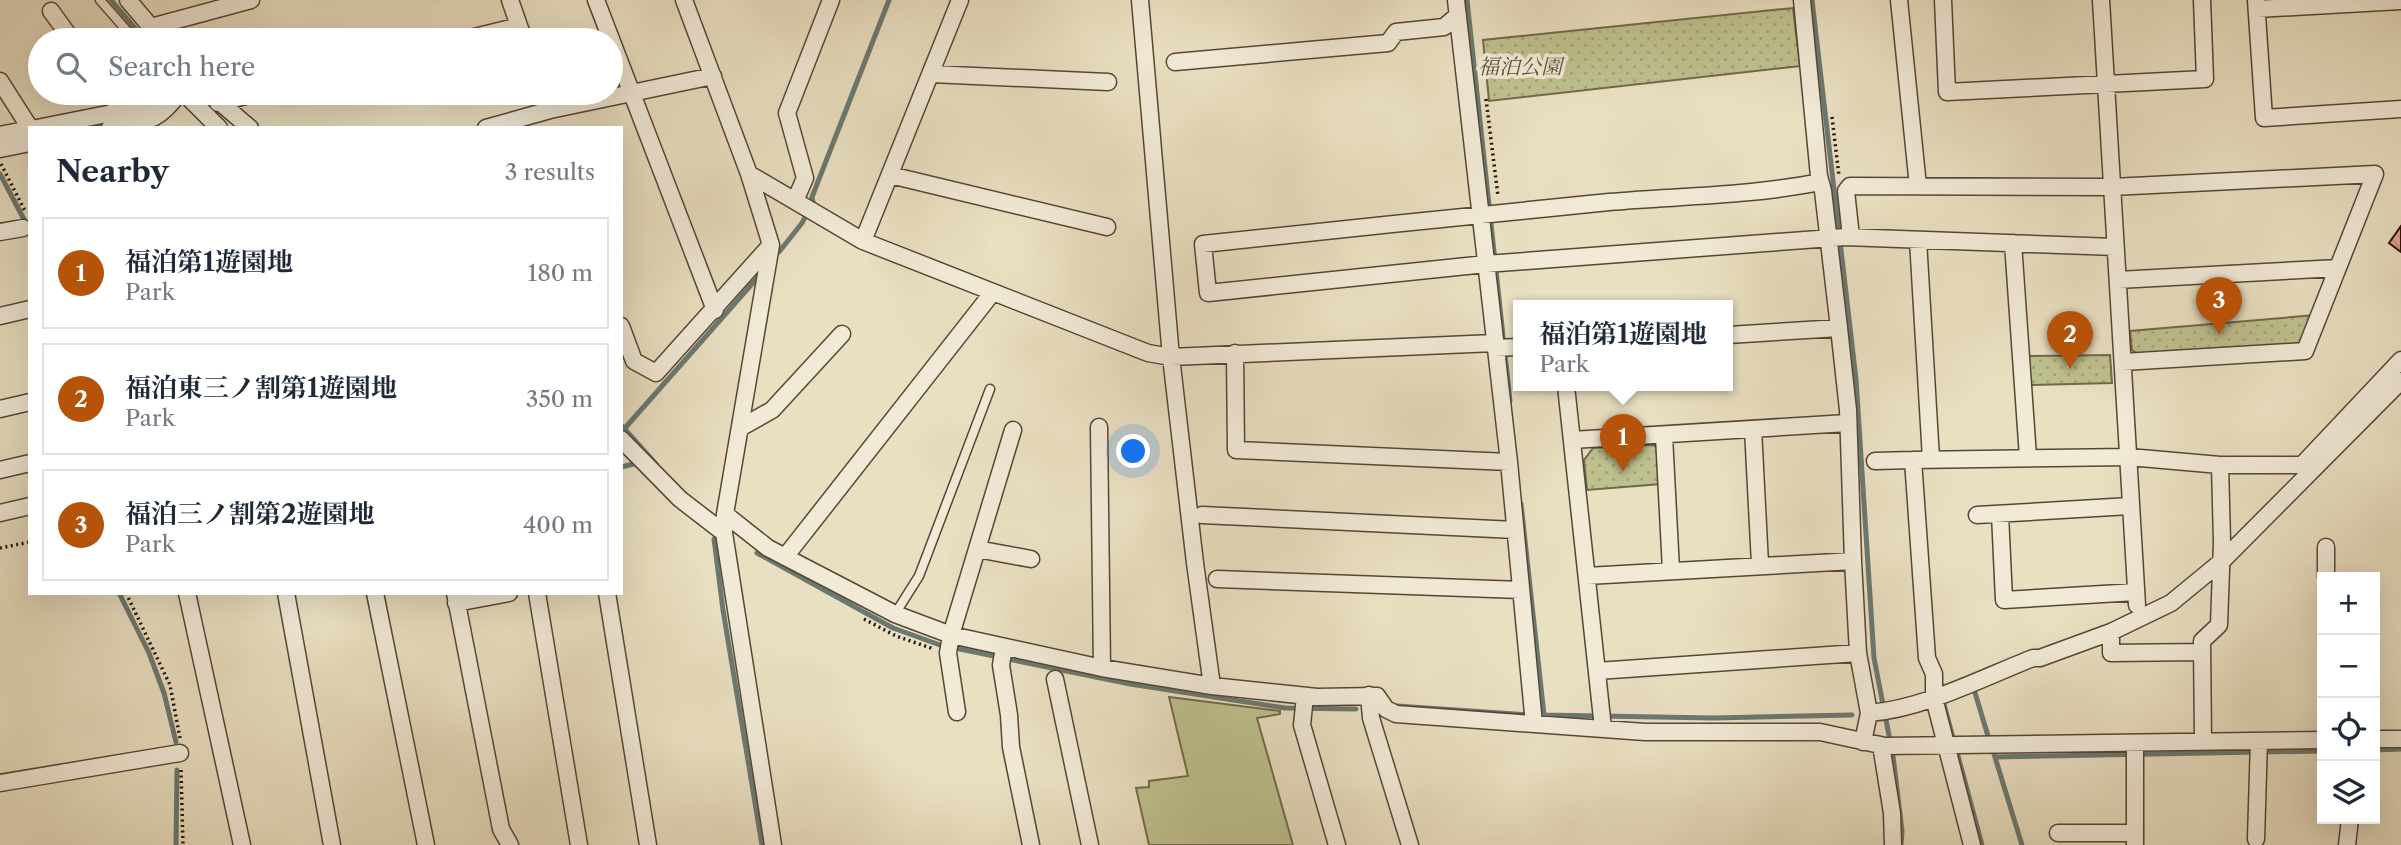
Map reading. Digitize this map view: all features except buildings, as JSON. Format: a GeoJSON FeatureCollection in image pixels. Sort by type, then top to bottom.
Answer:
{"type":"FeatureCollection","features":[{"type":"Feature","properties":{"kind":"street"},"geometry":{"type":"LineString","coordinates":[[128,0],[150,27],[251,0]]}},
{"type":"Feature","properties":{"kind":"street"},"geometry":{"type":"LineString","coordinates":[[510,0],[520,28]]}},
{"type":"Feature","properties":{"kind":"street"},"geometry":{"type":"LineString","coordinates":[[596,0],[607,28]]}},
{"type":"Feature","properties":{"kind":"street"},"geometry":{"type":"LineString","coordinates":[[684,0],[749,174],[771,245],[724,533],[773,845]]}},
{"type":"Feature","properties":{"kind":"street"},"geometry":{"type":"LineString","coordinates":[[804,206],[805,178],[787,113],[831,0]]}},
{"type":"Feature","properties":{"kind":"street"},"geometry":{"type":"LineString","coordinates":[[863,241],[960,0]]}},
{"type":"Feature","properties":{"kind":"street"},"geometry":{"type":"LineString","coordinates":[[1140,0],[1171,356],[1212,686]]}},
{"type":"Feature","properties":{"kind":"street"},"geometry":{"type":"LineString","coordinates":[[1802,0],[1820,182],[1840,238]]}},
{"type":"Feature","properties":{"kind":"street"},"geometry":{"type":"LineString","coordinates":[[1899,0],[1917,186]]}},
{"type":"Feature","properties":{"kind":"street"},"geometry":{"type":"LineString","coordinates":[[1943,0],[1947,92],[2205,79],[2202,0]]}},
{"type":"Feature","properties":{"kind":"street"},"geometry":{"type":"LineString","coordinates":[[2000,514],[2004,600],[2137,599],[2101,0]]}},
{"type":"Feature","properties":{"kind":"street"},"geometry":{"type":"LineString","coordinates":[[2401,1],[2256,5],[2264,118],[2401,109]]}},
{"type":"Feature","properties":{"kind":"street"},"geometry":{"type":"LineString","coordinates":[[1175,62],[1388,43],[1396,32],[1444,27],[1457,8]]}},
{"type":"Feature","properties":{"kind":"street"},"geometry":{"type":"LineString","coordinates":[[1457,8],[1503,347],[1509,461],[1534,717]]}},
{"type":"Feature","properties":{"kind":"street"},"geometry":{"type":"LineString","coordinates":[[51,11],[63,28]]}},
{"type":"Feature","properties":{"kind":"street"},"geometry":{"type":"LineString","coordinates":[[623,72],[715,310]]}},
{"type":"Feature","properties":{"kind":"street"},"geometry":{"type":"LineString","coordinates":[[931,74],[1108,82]]}},
{"type":"Feature","properties":{"kind":"street"},"geometry":{"type":"LineString","coordinates":[[623,95],[713,76]]}},
{"type":"Feature","properties":{"kind":"street"},"geometry":{"type":"LineString","coordinates":[[0,81],[28,126]]}},
{"type":"Feature","properties":{"kind":"street"},"geometry":{"type":"LineString","coordinates":[[118,105],[122,111]]}},
{"type":"Feature","properties":{"kind":"street"},"geometry":{"type":"LineString","coordinates":[[47,126],[152,105]]}},
{"type":"Feature","properties":{"kind":"street"},"geometry":{"type":"LineString","coordinates":[[140,125],[154,119],[171,105]]}},
{"type":"Feature","properties":{"kind":"street"},"geometry":{"type":"LineString","coordinates":[[195,105],[217,126]]}},
{"type":"Feature","properties":{"kind":"street"},"geometry":{"type":"LineString","coordinates":[[222,105],[248,126]]}},
{"type":"Feature","properties":{"kind":"street"},"geometry":{"type":"LineString","coordinates":[[548,105],[550,110]]}},
{"type":"Feature","properties":{"kind":"street"},"geometry":{"type":"LineString","coordinates":[[500,126],[527,122],[550,110],[574,105]]}},
{"type":"Feature","properties":{"kind":"street"},"geometry":{"type":"LineString","coordinates":[[0,135],[28,129]]}},
{"type":"Feature","properties":{"kind":"street"},"geometry":{"type":"LineString","coordinates":[[0,149],[28,143]]}},
{"type":"Feature","properties":{"kind":"street"},"geometry":{"type":"LineString","coordinates":[[749,174],[863,241],[1148,353],[1171,356],[1503,347]]}},
{"type":"Feature","properties":{"kind":"street"},"geometry":{"type":"LineString","coordinates":[[1879,712],[1858,653],[1848,410],[1839,328],[1840,238],[1846,191],[1850,186],[2112,187],[2375,174],[2305,351],[2123,362]]}},
{"type":"Feature","properties":{"kind":"street"},"geometry":{"type":"LineString","coordinates":[[890,176],[1107,227]]}},
{"type":"Feature","properties":{"kind":"street"},"geometry":{"type":"LineString","coordinates":[[1820,182],[1784,189],[1487,214],[1203,244],[1208,293],[1493,264],[1840,238],[2115,247]]}},
{"type":"Feature","properties":{"kind":"street"},"geometry":{"type":"LineString","coordinates":[[0,232],[25,221]]}},
{"type":"Feature","properties":{"kind":"street"},"geometry":{"type":"LineString","coordinates":[[1918,240],[1931,459]]}},
{"type":"Feature","properties":{"kind":"street"},"geometry":{"type":"LineString","coordinates":[[2013,243],[2028,457]]}},
{"type":"Feature","properties":{"kind":"street"},"geometry":{"type":"LineString","coordinates":[[623,331],[634,361],[656,373],[771,245]]}},
{"type":"Feature","properties":{"kind":"street"},"geometry":{"type":"LineString","coordinates":[[2118,279],[2338,268]]}},
{"type":"Feature","properties":{"kind":"street"},"geometry":{"type":"LineString","coordinates":[[785,557],[993,292]]}},
{"type":"Feature","properties":{"kind":"street"},"geometry":{"type":"LineString","coordinates":[[0,316],[28,309]]}},
{"type":"Feature","properties":{"kind":"street"},"geometry":{"type":"LineString","coordinates":[[1733,335],[1839,328]]}},
{"type":"Feature","properties":{"kind":"street"},"geometry":{"type":"LineString","coordinates":[[740,428],[772,410],[842,334]]}},
{"type":"Feature","properties":{"kind":"street"},"geometry":{"type":"LineString","coordinates":[[1235,353],[1236,450],[1509,461]]}},
{"type":"Feature","properties":{"kind":"street"},"geometry":{"type":"LineString","coordinates":[[1875,461],[2129,457],[2220,466],[2302,466],[2401,360]]}},
{"type":"Feature","properties":{"kind":"street"},"geometry":{"type":"LineString","coordinates":[[1863,742],[1879,712],[1937,696],[2033,658],[2040,658],[2111,632],[2171,603],[2222,561],[2401,381]]}},
{"type":"Feature","properties":{"kind":"street"},"geometry":{"type":"LineString","coordinates":[[1567,391],[1602,721]]}},
{"type":"Feature","properties":{"kind":"street"},"geometry":{"type":"LineString","coordinates":[[0,409],[28,402]]}},
{"type":"Feature","properties":{"kind":"street"},"geometry":{"type":"LineString","coordinates":[[1572,440],[1847,423]]}},
{"type":"Feature","properties":{"kind":"street"},"geometry":{"type":"LineString","coordinates":[[1099,427],[1102,668]]}},
{"type":"Feature","properties":{"kind":"street"},"geometry":{"type":"LineString","coordinates":[[1753,429],[1760,564]]}},
{"type":"Feature","properties":{"kind":"street"},"geometry":{"type":"LineString","coordinates":[[957,712],[949,642],[1013,430]]}},
{"type":"Feature","properties":{"kind":"street"},"geometry":{"type":"LineString","coordinates":[[1664,436],[1671,570]]}},
{"type":"Feature","properties":{"kind":"street"},"geometry":{"type":"LineString","coordinates":[[623,441],[680,499],[724,533]]}},
{"type":"Feature","properties":{"kind":"street"},"geometry":{"type":"LineString","coordinates":[[1913,460],[1927,658],[1934,674],[1946,746],[1972,845]]}},
{"type":"Feature","properties":{"kind":"street"},"geometry":{"type":"LineString","coordinates":[[0,470],[28,463]]}},
{"type":"Feature","properties":{"kind":"street"},"geometry":{"type":"LineString","coordinates":[[2203,742],[2202,641],[2219,625],[2222,561],[2220,466]]}},
{"type":"Feature","properties":{"kind":"street"},"geometry":{"type":"LineString","coordinates":[[0,513],[28,506]]}},
{"type":"Feature","properties":{"kind":"street"},"geometry":{"type":"LineString","coordinates":[[1977,515],[2130,506]]}},
{"type":"Feature","properties":{"kind":"street"},"geometry":{"type":"LineString","coordinates":[[725,514],[768,548],[949,642],[1003,655],[1305,698],[1377,696],[1386,709],[1396,714],[1602,721],[1645,732],[1820,732],[1888,746],[2134,750],[2203,742],[2259,749],[2317,741]]}},
{"type":"Feature","properties":{"kind":"street"},"geometry":{"type":"LineString","coordinates":[[1202,515],[1515,530]]}},
{"type":"Feature","properties":{"kind":"street"},"geometry":{"type":"LineString","coordinates":[[2326,547],[2326,572]]}},
{"type":"Feature","properties":{"kind":"street"},"geometry":{"type":"LineString","coordinates":[[977,549],[1031,559]]}},
{"type":"Feature","properties":{"kind":"street"},"geometry":{"type":"LineString","coordinates":[[1587,576],[1760,564],[1853,561]]}},
{"type":"Feature","properties":{"kind":"street"},"geometry":{"type":"LineString","coordinates":[[1217,579],[1521,590]]}},
{"type":"Feature","properties":{"kind":"street"},"geometry":{"type":"LineString","coordinates":[[187,595],[242,845]]}},
{"type":"Feature","properties":{"kind":"street"},"geometry":{"type":"LineString","coordinates":[[286,595],[332,845]]}},
{"type":"Feature","properties":{"kind":"street"},"geometry":{"type":"LineString","coordinates":[[375,595],[426,845]]}},
{"type":"Feature","properties":{"kind":"street"},"geometry":{"type":"LineString","coordinates":[[488,595],[456,598],[501,829],[509,845]]}},
{"type":"Feature","properties":{"kind":"street"},"geometry":{"type":"LineString","coordinates":[[537,595],[579,845]]}},
{"type":"Feature","properties":{"kind":"street"},"geometry":{"type":"LineString","coordinates":[[607,595],[649,845]]}},
{"type":"Feature","properties":{"kind":"street"},"geometry":{"type":"LineString","coordinates":[[2111,632],[2111,653],[2202,652]]}},
{"type":"Feature","properties":{"kind":"street"},"geometry":{"type":"LineString","coordinates":[[1597,671],[1858,653]]}},
{"type":"Feature","properties":{"kind":"street"},"geometry":{"type":"LineString","coordinates":[[1003,655],[1011,747],[1031,845]]}},
{"type":"Feature","properties":{"kind":"street"},"geometry":{"type":"LineString","coordinates":[[1055,679],[1090,845]]}},
{"type":"Feature","properties":{"kind":"street"},"geometry":{"type":"LineString","coordinates":[[1369,695],[1371,718],[1410,845]]}},
{"type":"Feature","properties":{"kind":"street"},"geometry":{"type":"LineString","coordinates":[[1305,698],[1303,720],[1338,845]]}},
{"type":"Feature","properties":{"kind":"street"},"geometry":{"type":"LineString","coordinates":[[2380,739],[2401,739]]}},
{"type":"Feature","properties":{"kind":"street"},"geometry":{"type":"LineString","coordinates":[[1888,746],[1893,845]]}},
{"type":"Feature","properties":{"kind":"street"},"geometry":{"type":"LineString","coordinates":[[2256,839],[2259,749]]}},
{"type":"Feature","properties":{"kind":"street"},"geometry":{"type":"LineString","coordinates":[[2058,833],[2135,839],[2134,750]]}},
{"type":"Feature","properties":{"kind":"street"},"geometry":{"type":"LineString","coordinates":[[0,783],[180,753]]}},
{"type":"Feature","properties":{"kind":"street"},"geometry":{"type":"LineString","coordinates":[[2347,845],[2349,824]]}},
{"type":"Feature","properties":{"kind":"lane"},"geometry":{"type":"LineString","coordinates":[[100,0],[124,28]]}},
{"type":"Feature","properties":{"kind":"lane"},"geometry":{"type":"LineString","coordinates":[[895,614],[919,576],[990,389]]}},
{"type":"Feature","properties":{"kind":"path"},"geometry":{"type":"LineString","coordinates":[[0,162],[25,221]]}},
{"type":"Feature","properties":{"kind":"path"},"geometry":{"type":"LineString","coordinates":[[0,548],[28,542]]}},
{"type":"Feature","properties":{"kind":"path"},"geometry":{"type":"LineString","coordinates":[[127,595],[170,685],[179,729],[183,845]]}},
{"type":"Feature","properties":{"kind":"green space","name":"福泊公園"},"geometry":{"type":"Polygon","coordinates":[[[1793,8],[1800,66],[1489,101],[1483,40],[1793,8]]]}},
{"type":"Feature","properties":{"kind":"green space"},"geometry":{"type":"Polygon","coordinates":[[[2316,315],[2300,345],[2138,354],[2132,350],[2130,331],[2316,315]]]}},
{"type":"Feature","properties":{"kind":"green space"},"geometry":{"type":"Polygon","coordinates":[[[2110,355],[2112,383],[2030,385],[2028,356],[2110,355]]]}},
{"type":"Feature","properties":{"kind":"green space"},"geometry":{"type":"Polygon","coordinates":[[[1653,445],[1659,448],[1661,484],[1587,490],[1584,460],[1593,448],[1653,445]]]}},
{"type":"Feature","properties":{"kind":"green space"},"geometry":{"type":"Polygon","coordinates":[[[1169,697],[1280,711],[1280,714],[1257,718],[1293,845],[1149,845],[1136,788],[1149,787],[1149,781],[1188,776],[1169,697]]]}},
{"type":"Feature","properties":{"kind":"waterway"},"geometry":{"type":"LineString","coordinates":[[111,0],[135,28]]}},
{"type":"Feature","properties":{"kind":"waterway"},"geometry":{"type":"LineString","coordinates":[[779,252],[802,223],[813,202],[812,197],[889,0]]}},
{"type":"Feature","properties":{"kind":"waterway"},"geometry":{"type":"LineString","coordinates":[[1467,0],[1510,401]]}},
{"type":"Feature","properties":{"kind":"waterway"},"geometry":{"type":"LineString","coordinates":[[1812,0],[1856,379],[1874,658],[1893,756],[1902,831],[1901,845]]}},
{"type":"Feature","properties":{"kind":"waterway"},"geometry":{"type":"LineString","coordinates":[[92,126],[111,122]]}},
{"type":"Feature","properties":{"kind":"waterway"},"geometry":{"type":"LineString","coordinates":[[0,174],[28,227]]}},
{"type":"Feature","properties":{"kind":"waterway"},"geometry":{"type":"LineString","coordinates":[[625,428],[759,276]]}},
{"type":"Feature","properties":{"kind":"waterway"},"geometry":{"type":"LineString","coordinates":[[623,427],[656,464]]}},
{"type":"Feature","properties":{"kind":"waterway"},"geometry":{"type":"LineString","coordinates":[[623,467],[642,462]]}},
{"type":"Feature","properties":{"kind":"waterway"},"geometry":{"type":"LineString","coordinates":[[1521,504],[1544,715],[1714,718],[1852,715]]}},
{"type":"Feature","properties":{"kind":"waterway"},"geometry":{"type":"LineString","coordinates":[[714,539],[723,610],[762,845]]}},
{"type":"Feature","properties":{"kind":"waterway"},"geometry":{"type":"LineString","coordinates":[[757,553],[893,628],[940,645],[1130,684],[1285,708],[1356,709]]}},
{"type":"Feature","properties":{"kind":"waterway"},"geometry":{"type":"LineString","coordinates":[[120,595],[149,653],[164,693],[176,742]]}},
{"type":"Feature","properties":{"kind":"waterway"},"geometry":{"type":"LineString","coordinates":[[1973,686],[1988,736]]}},
{"type":"Feature","properties":{"kind":"waterway"},"geometry":{"type":"LineString","coordinates":[[1942,697],[1953,738]]}},
{"type":"Feature","properties":{"kind":"waterway"},"geometry":{"type":"LineString","coordinates":[[1397,706],[1530,715]]}},
{"type":"Feature","properties":{"kind":"waterway"},"geometry":{"type":"LineString","coordinates":[[2380,750],[2401,749]]}},
{"type":"Feature","properties":{"kind":"waterway"},"geometry":{"type":"LineString","coordinates":[[1995,757],[2317,751]]}},
{"type":"Feature","properties":{"kind":"waterway"},"geometry":{"type":"LineString","coordinates":[[1994,754],[2022,845]]}},
{"type":"Feature","properties":{"kind":"waterway"},"geometry":{"type":"LineString","coordinates":[[1958,756],[1982,845]]}},
{"type":"Feature","properties":{"kind":"waterway"},"geometry":{"type":"LineString","coordinates":[[176,845],[177,770]]}},
{"type":"Feature","properties":{"kind":"place","name":"福泊三ノ割第2遊園地"},"geometry":{"type":"Point","coordinates":[2219,335]}},
{"type":"Feature","properties":{"kind":"place","name":"福泊東三ノ割第1遊園地"},"geometry":{"type":"Point","coordinates":[2070,369]}},
{"type":"Feature","properties":{"kind":"place","name":"福泊第1遊園地"},"geometry":{"type":"Point","coordinates":[1623,472]}}]}
